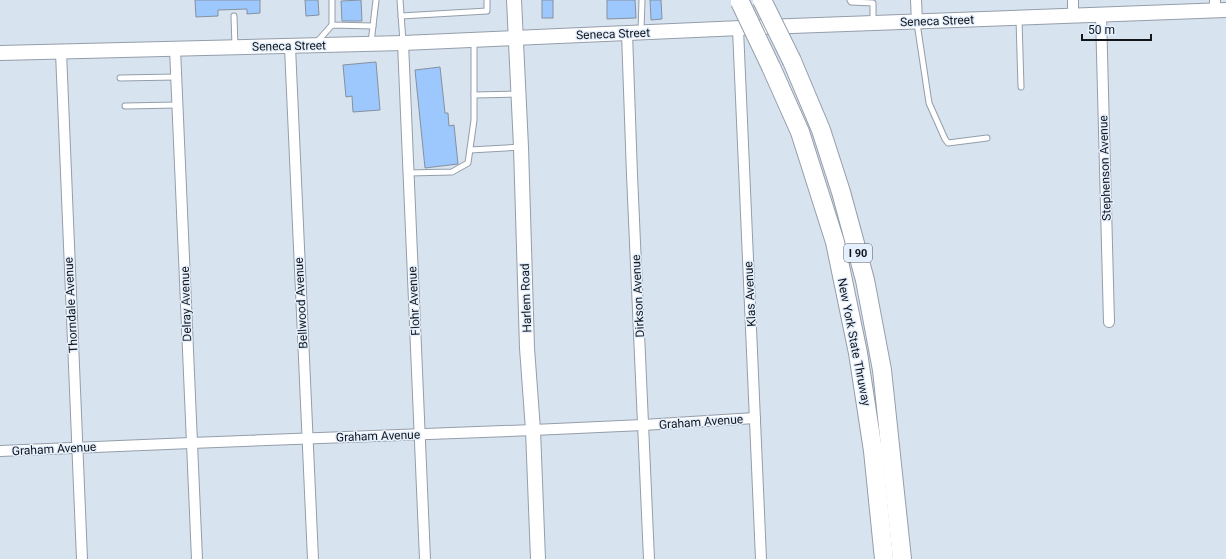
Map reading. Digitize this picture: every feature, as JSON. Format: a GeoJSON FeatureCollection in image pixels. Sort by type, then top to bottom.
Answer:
{"type":"FeatureCollection","features":[{"type":"Feature","properties":{"kind":"highway","name":"New York State Thruway"},"geometry":{"type":"LineString","coordinates":[[762,0],[792,61],[821,130],[865,280],[882,370],[902,559]]}},
{"type":"Feature","properties":{"kind":"highway","name":"New York State Thruway"},"geometry":{"type":"LineString","coordinates":[[739,1],[800,132],[835,242],[858,353],[873,451],[884,559]]}},
{"type":"Feature","properties":{"kind":"highway"},"geometry":{"type":"LineString","coordinates":[[879,559],[882,532]]}},
{"type":"Feature","properties":{"kind":"main road","name":"Harlem Road"},"geometry":{"type":"LineString","coordinates":[[514,0],[522,147],[527,348],[533,430],[538,559]]}},
{"type":"Feature","properties":{"kind":"main road","name":"Seneca Street"},"geometry":{"type":"LineString","coordinates":[[0,53],[403,43],[516,37],[1101,15],[1219,7]]}},
{"type":"Feature","properties":{"kind":"street"},"geometry":{"type":"LineString","coordinates":[[916,0],[917,22]]}},
{"type":"Feature","properties":{"kind":"street"},"geometry":{"type":"LineString","coordinates":[[1073,0],[1073,16]]}},
{"type":"Feature","properties":{"kind":"street","name":"Stephenson Avenue"},"geometry":{"type":"LineString","coordinates":[[1101,15],[1109,322]]}},
{"type":"Feature","properties":{"kind":"street","name":"Klas Avenue"},"geometry":{"type":"LineString","coordinates":[[738,29],[761,559]]}},
{"type":"Feature","properties":{"kind":"street","name":"Dirkson Avenue"},"geometry":{"type":"LineString","coordinates":[[634,33],[643,426],[649,559]]}},
{"type":"Feature","properties":{"kind":"street","name":"Flohr Avenue"},"geometry":{"type":"LineString","coordinates":[[403,43],[425,559]]}},
{"type":"Feature","properties":{"kind":"street","name":"Bellwood Avenue"},"geometry":{"type":"LineString","coordinates":[[290,47],[312,559]]}},
{"type":"Feature","properties":{"kind":"street","name":"Delray Avenue"},"geometry":{"type":"LineString","coordinates":[[175,49],[197,559]]}},
{"type":"Feature","properties":{"kind":"street","name":"Thorndale Avenue"},"geometry":{"type":"LineString","coordinates":[[61,52],[82,559]]}},
{"type":"Feature","properties":{"kind":"street","name":"Graham Avenue"},"geometry":{"type":"LineString","coordinates":[[0,451],[643,426],[755,418]]}},
{"type":"Feature","properties":{"kind":"lane"},"geometry":{"type":"LineString","coordinates":[[314,46],[332,25],[332,0]]}},
{"type":"Feature","properties":{"kind":"lane"},"geometry":{"type":"LineString","coordinates":[[370,44],[376,0]]}},
{"type":"Feature","properties":{"kind":"lane"},"geometry":{"type":"LineString","coordinates":[[400,0],[403,43]]}},
{"type":"Feature","properties":{"kind":"lane"},"geometry":{"type":"LineString","coordinates":[[401,16],[487,11],[487,0]]}},
{"type":"Feature","properties":{"kind":"lane"},"geometry":{"type":"LineString","coordinates":[[634,33],[642,0]]}},
{"type":"Feature","properties":{"kind":"lane"},"geometry":{"type":"LineString","coordinates":[[850,0],[851,2],[873,3],[873,24]]}},
{"type":"Feature","properties":{"kind":"lane"},"geometry":{"type":"LineString","coordinates":[[234,16],[235,48]]}},
{"type":"Feature","properties":{"kind":"lane"},"geometry":{"type":"LineString","coordinates":[[1019,18],[1021,87]]}},
{"type":"Feature","properties":{"kind":"lane"},"geometry":{"type":"LineString","coordinates":[[917,22],[929,103],[945,139],[948,143],[987,138]]}},
{"type":"Feature","properties":{"kind":"lane"},"geometry":{"type":"LineString","coordinates":[[332,25],[373,26]]}},
{"type":"Feature","properties":{"kind":"lane"},"geometry":{"type":"LineString","coordinates":[[408,173],[452,172],[468,163],[474,120],[474,40]]}},
{"type":"Feature","properties":{"kind":"lane"},"geometry":{"type":"LineString","coordinates":[[120,78],[176,77]]}},
{"type":"Feature","properties":{"kind":"lane"},"geometry":{"type":"LineString","coordinates":[[474,95],[518,94]]}},
{"type":"Feature","properties":{"kind":"lane"},"geometry":{"type":"LineString","coordinates":[[125,106],[178,105]]}},
{"type":"Feature","properties":{"kind":"lane"},"geometry":{"type":"LineString","coordinates":[[470,150],[522,147]]}},
{"type":"Feature","properties":{"kind":"building"},"geometry":{"type":"Polygon","coordinates":[[[195,0],[260,0],[260,13],[247,14],[247,9],[218,10],[218,16],[196,17],[195,0]]]}},
{"type":"Feature","properties":{"kind":"building"},"geometry":{"type":"Polygon","coordinates":[[[305,0],[318,0],[319,15],[306,16],[305,0]]]}},
{"type":"Feature","properties":{"kind":"building"},"geometry":{"type":"Polygon","coordinates":[[[361,0],[362,21],[342,21],[341,1],[361,0]]]}},
{"type":"Feature","properties":{"kind":"building"},"geometry":{"type":"Polygon","coordinates":[[[542,0],[553,0],[553,18],[542,18],[542,0]]]}},
{"type":"Feature","properties":{"kind":"building"},"geometry":{"type":"Polygon","coordinates":[[[607,0],[635,0],[636,18],[607,19],[607,0]]]}},
{"type":"Feature","properties":{"kind":"building"},"geometry":{"type":"Polygon","coordinates":[[[650,0],[661,0],[662,19],[651,20],[650,0]]]}},
{"type":"Feature","properties":{"kind":"building"},"geometry":{"type":"Polygon","coordinates":[[[376,62],[380,110],[353,112],[352,96],[346,97],[343,65],[376,62]]]}},
{"type":"Feature","properties":{"kind":"building"},"geometry":{"type":"Polygon","coordinates":[[[440,67],[445,113],[448,113],[449,126],[454,125],[458,164],[425,168],[415,70],[440,67]]]}}]}
